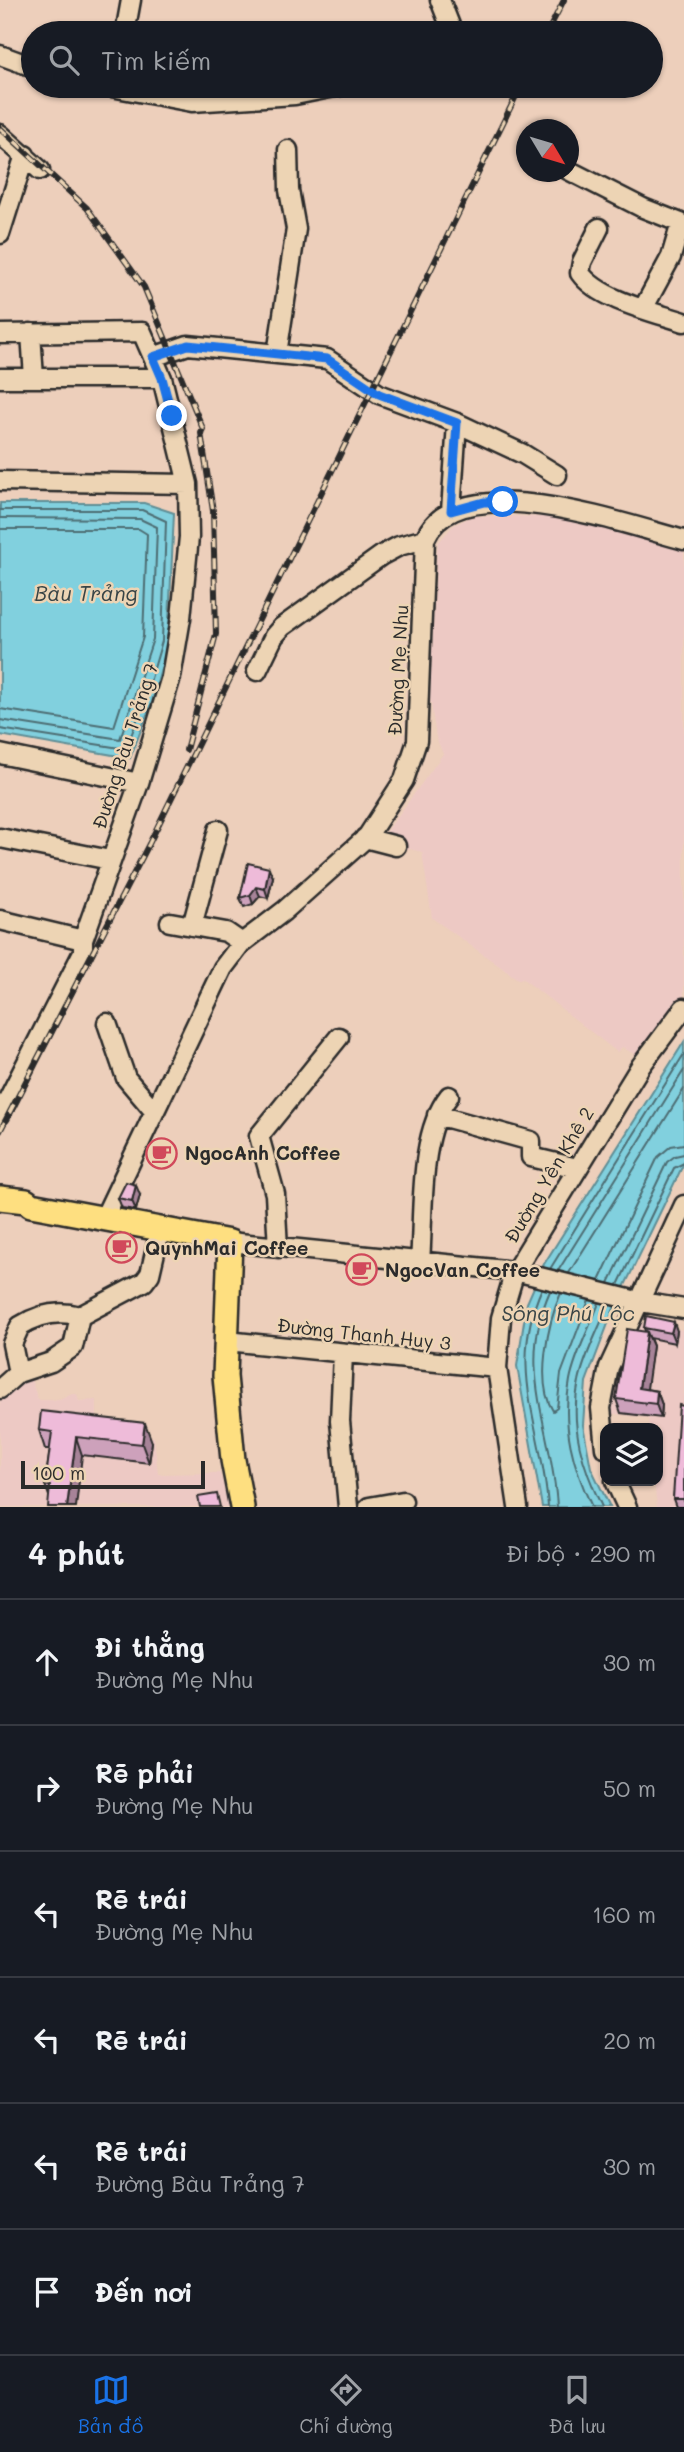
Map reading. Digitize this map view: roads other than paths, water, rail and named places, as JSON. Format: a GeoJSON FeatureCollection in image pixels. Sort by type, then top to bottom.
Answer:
{"type":"FeatureCollection","features":[{"type":"Feature","properties":{"kind":"main road"},"geometry":{"type":"LineString","coordinates":[[0,1200],[26,1201],[31,1205],[103,1220],[230,1242],[225,1376],[230,1435],[242,1507]]}},
{"type":"Feature","properties":{"kind":"street"},"geometry":{"type":"LineString","coordinates":[[127,21],[131,0]]}},
{"type":"Feature","properties":{"kind":"street"},"geometry":{"type":"LineString","coordinates":[[440,0],[448,21]]}},
{"type":"Feature","properties":{"kind":"street"},"geometry":{"type":"LineString","coordinates":[[0,55],[21,63]]}},
{"type":"Feature","properties":{"kind":"street"},"geometry":{"type":"LineString","coordinates":[[171,98],[192,102],[251,98]]}},
{"type":"Feature","properties":{"kind":"street"},"geometry":{"type":"LineString","coordinates":[[0,134],[40,170]]}},
{"type":"Feature","properties":{"kind":"street"},"geometry":{"type":"LineString","coordinates":[[277,354],[296,229],[289,190],[288,150]]}},
{"type":"Feature","properties":{"kind":"street"},"geometry":{"type":"LineString","coordinates":[[0,234],[24,155]]}},
{"type":"Feature","properties":{"kind":"street"},"geometry":{"type":"LineString","coordinates":[[579,175],[643,208],[681,223],[671,257],[643,309]]}},
{"type":"Feature","properties":{"kind":"street"},"geometry":{"type":"LineString","coordinates":[[599,228],[580,273],[586,282],[643,309],[684,322]]}},
{"type":"Feature","properties":{"kind":"street","name":"Đường Bàu Trảng 7"},"geometry":{"type":"LineString","coordinates":[[0,1115],[83,952],[83,940],[139,783],[171,677],[181,618],[189,537],[188,484],[162,378],[142,332],[32,333]]}},
{"type":"Feature","properties":{"kind":"street"},"geometry":{"type":"LineString","coordinates":[[0,334],[32,333],[34,378]]}},
{"type":"Feature","properties":{"kind":"street"},"geometry":{"type":"LineString","coordinates":[[153,357],[188,345],[327,359],[379,394],[457,423],[523,454],[557,475]]}},
{"type":"Feature","properties":{"kind":"street"},"geometry":{"type":"LineString","coordinates":[[0,378],[162,378]]}},
{"type":"Feature","properties":{"kind":"street"},"geometry":{"type":"LineString","coordinates":[[451,511],[457,423]]}},
{"type":"Feature","properties":{"kind":"street"},"geometry":{"type":"LineString","coordinates":[[0,481],[188,484]]}},
{"type":"Feature","properties":{"kind":"street"},"geometry":{"type":"LineString","coordinates":[[257,671],[274,636],[282,627],[382,555],[398,546],[425,539],[433,524],[451,511],[484,502],[527,504],[684,540]]}},
{"type":"Feature","properties":{"kind":"street","name":"Đường Mẹ Nhu"},"geometry":{"type":"LineString","coordinates":[[103,1220],[207,996],[223,968],[242,943],[284,911],[365,838],[404,780],[417,741],[425,539]]}},
{"type":"Feature","properties":{"kind":"street"},"geometry":{"type":"LineString","coordinates":[[0,754],[139,783]]}},
{"type":"Feature","properties":{"kind":"street"},"geometry":{"type":"LineString","coordinates":[[192,926],[218,830]]}},
{"type":"Feature","properties":{"kind":"street"},"geometry":{"type":"LineString","coordinates":[[0,838],[110,860]]}},
{"type":"Feature","properties":{"kind":"street"},"geometry":{"type":"LineString","coordinates":[[365,838],[396,846]]}},
{"type":"Feature","properties":{"kind":"street"},"geometry":{"type":"LineString","coordinates":[[0,920],[83,940]]}},
{"type":"Feature","properties":{"kind":"street"},"geometry":{"type":"LineString","coordinates":[[170,922],[226,932],[242,943]]}},
{"type":"Feature","properties":{"kind":"street","name":"Đường Yên Khê 2"},"geometry":{"type":"LineString","coordinates":[[518,1507],[497,1368],[501,1318],[515,1271],[639,1068],[684,1008]]}},
{"type":"Feature","properties":{"kind":"street"},"geometry":{"type":"LineString","coordinates":[[107,1023],[126,1078],[154,1111]]}},
{"type":"Feature","properties":{"kind":"street"},"geometry":{"type":"LineString","coordinates":[[278,1248],[275,1194],[259,1136],[339,1037]]}},
{"type":"Feature","properties":{"kind":"street"},"geometry":{"type":"LineString","coordinates":[[420,1262],[429,1140],[437,1115],[449,1096]]}},
{"type":"Feature","properties":{"kind":"street"},"geometry":{"type":"LineString","coordinates":[[437,1115],[531,1141],[531,1157],[577,1168]]}},
{"type":"Feature","properties":{"kind":"street"},"geometry":{"type":"LineString","coordinates":[[601,1423],[603,1389],[618,1342],[641,1302],[684,1205]]}},
{"type":"Feature","properties":{"kind":"street"},"geometry":{"type":"LineString","coordinates":[[18,1373],[12,1344],[20,1326],[32,1318],[54,1313],[80,1316],[144,1283],[150,1274],[160,1231]]}},
{"type":"Feature","properties":{"kind":"street"},"geometry":{"type":"LineString","coordinates":[[230,1242],[515,1271],[623,1298],[684,1309]]}},
{"type":"Feature","properties":{"kind":"street"},"geometry":{"type":"LineString","coordinates":[[0,1389],[18,1373],[51,1362],[73,1347],[80,1316]]}},
{"type":"Feature","properties":{"kind":"street","name":"Đường Thanh Huy 3"},"geometry":{"type":"LineString","coordinates":[[227,1341],[497,1368]]}},
{"type":"Feature","properties":{"kind":"street"},"geometry":{"type":"LineString","coordinates":[[343,1353],[340,1421],[348,1507]]}},
{"type":"Feature","properties":{"kind":"street"},"geometry":{"type":"LineString","coordinates":[[617,1486],[627,1507]]}},
{"type":"Feature","properties":{"kind":"street"},"geometry":{"type":"LineString","coordinates":[[369,1507],[403,1501]]}},
{"type":"Feature","properties":{"kind":"water","name":"Bàu Trảng"},"geometry":{"type":"Polygon","coordinates":[[[0,503],[144,503],[174,513],[168,643],[152,702],[130,758],[0,735],[0,503]]]}},
{"type":"Feature","properties":{"kind":"water","name":"Sông Phú Lộc"},"geometry":{"type":"Polygon","coordinates":[[[684,1042],[684,1163],[614,1308],[586,1382],[583,1425],[591,1468],[610,1507],[542,1507],[517,1366],[527,1303],[544,1264],[684,1042]]]}},
{"type":"Feature","properties":{"kind":"railway"},"geometry":{"type":"LineString","coordinates":[[553,21],[564,0]]}},
{"type":"Feature","properties":{"kind":"railway"},"geometry":{"type":"LineString","coordinates":[[0,1131],[149,844],[515,98]]}},
{"type":"Feature","properties":{"kind":"railway"},"geometry":{"type":"LineString","coordinates":[[0,128],[87,208],[144,287],[203,429],[201,433],[213,511],[216,634],[186,750]]}},
{"type":"Feature","properties":{"kind":"place","name":"NgocAnh Coffee"},"geometry":{"type":"Point","coordinates":[162,1153]}},
{"type":"Feature","properties":{"kind":"place","name":"QuynhMai Coffee"},"geometry":{"type":"Point","coordinates":[122,1248]}},
{"type":"Feature","properties":{"kind":"place","name":"NgocVan Coffee"},"geometry":{"type":"Point","coordinates":[362,1270]}}]}
